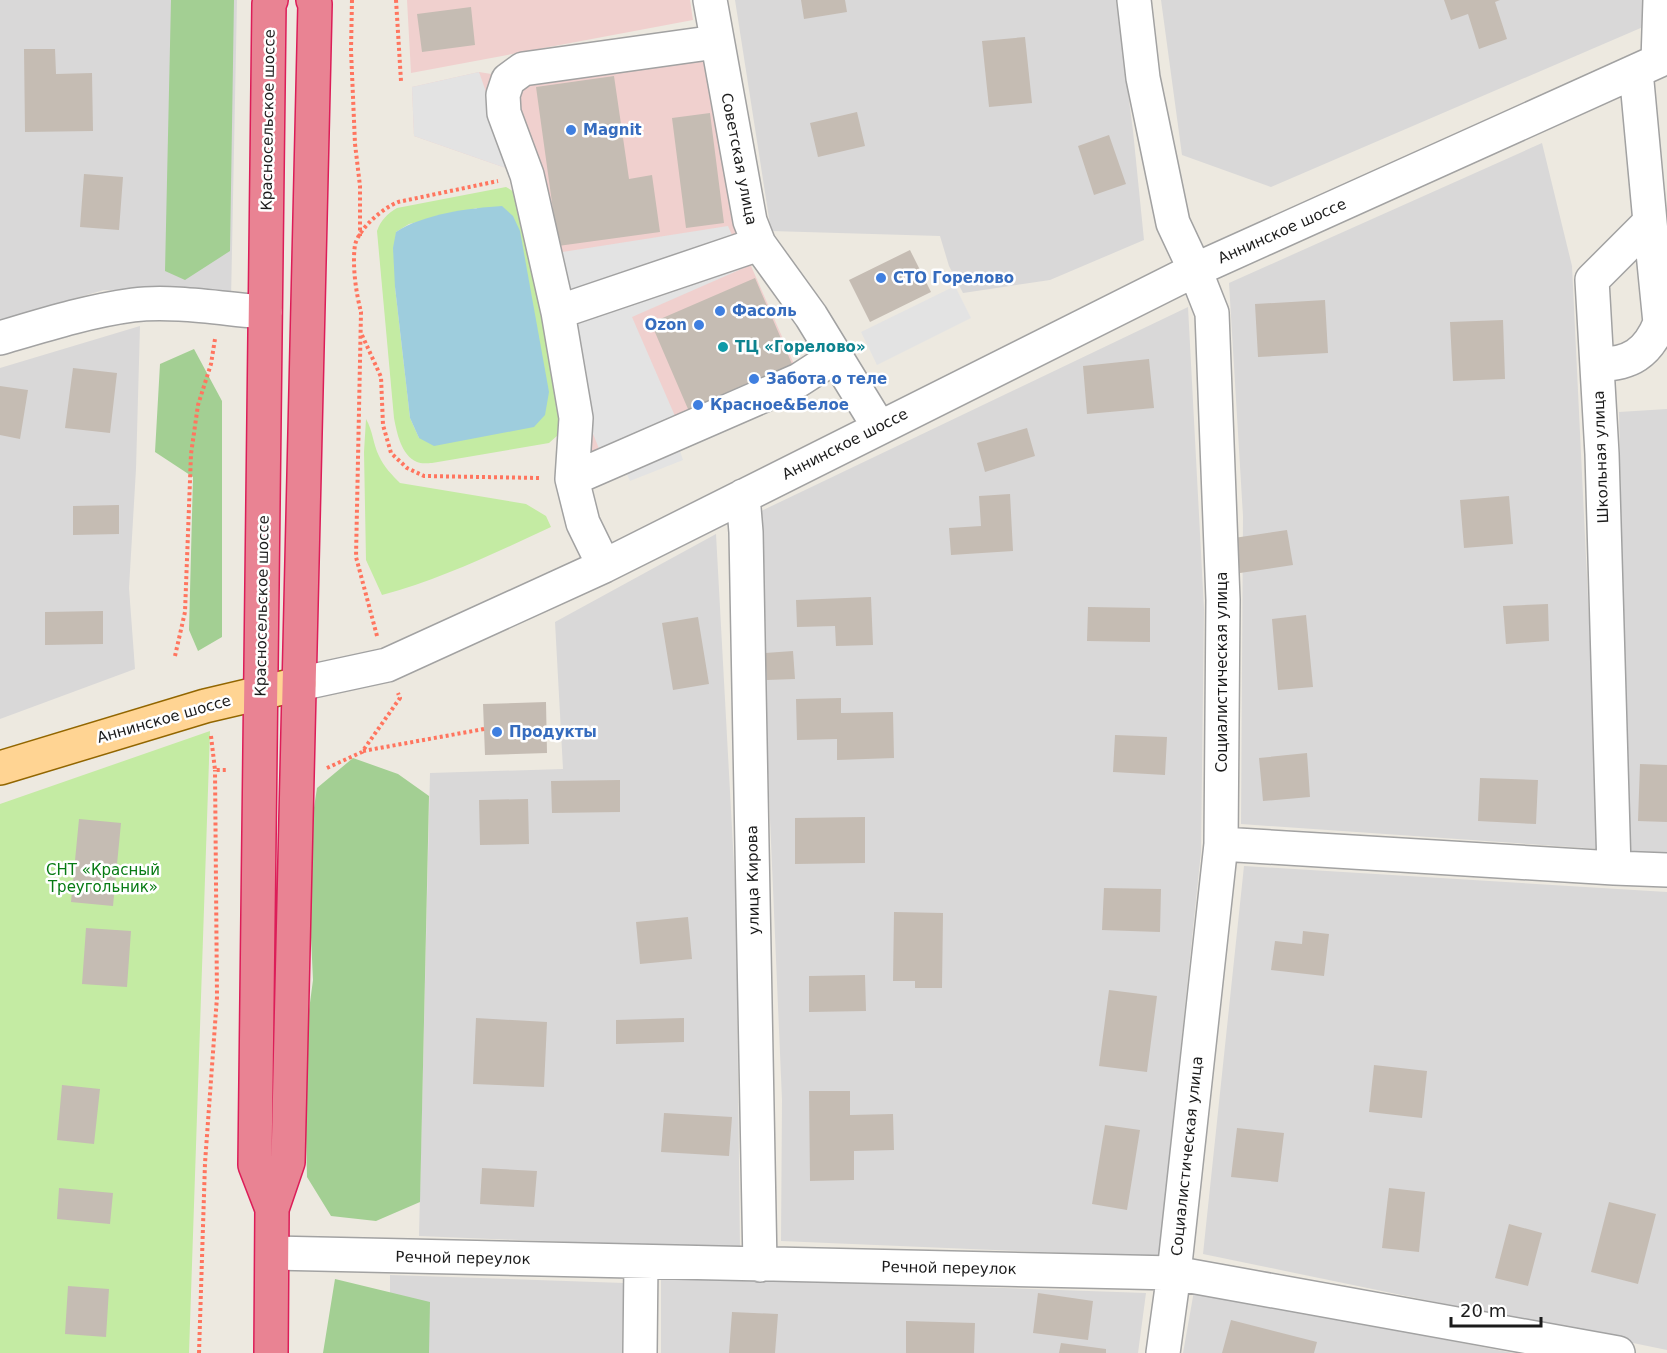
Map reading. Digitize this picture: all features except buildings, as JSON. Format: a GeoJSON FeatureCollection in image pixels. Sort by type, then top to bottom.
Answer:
{"type":"FeatureCollection","features":[{"type":"Feature","properties":{"kind":"highway","name":"Красносельское шоссе"},"geometry":{"type":"LineString","coordinates":[[271,0],[269,4],[255,1165],[273,1209]]}},
{"type":"Feature","properties":{"kind":"highway","name":"Красносельское шоссе"},"geometry":{"type":"LineString","coordinates":[[272,1353],[273,1209],[288,1162],[313,0]]}},
{"type":"Feature","properties":{"kind":"main road","name":"Аннинское шоссе"},"geometry":{"type":"LineString","coordinates":[[0,768],[194,709],[299,684]]}},
{"type":"Feature","properties":{"kind":"street","name":"Советская улица"},"geometry":{"type":"LineString","coordinates":[[710,0],[750,221],[759,244],[811,316],[879,427]]}},
{"type":"Feature","properties":{"kind":"street","name":"Социалистическая улица"},"geometry":{"type":"LineString","coordinates":[[1134,0],[1143,78],[1173,223],[1212,313],[1223,600],[1221,844],[1174,1273],[1163,1353]]}},
{"type":"Feature","properties":{"kind":"street"},"geometry":{"type":"LineString","coordinates":[[1597,364],[1622,362],[1634,357],[1646,348],[1655,336],[1660,323],[1650,222],[1654,63],[1660,0]]}},
{"type":"Feature","properties":{"kind":"street"},"geometry":{"type":"LineString","coordinates":[[603,566],[583,523],[572,479],[576,418],[558,312],[527,175],[504,113],[503,95],[508,80],[523,69],[716,42]]}},
{"type":"Feature","properties":{"kind":"street","name":"Аннинское шоссе"},"geometry":{"type":"LineString","coordinates":[[299,684],[387,665],[603,566],[1195,270],[1654,63]]}},
{"type":"Feature","properties":{"kind":"street","name":"Школьная улица"},"geometry":{"type":"LineString","coordinates":[[1614,868],[1602,454],[1592,280],[1650,222]]}},
{"type":"Feature","properties":{"kind":"street"},"geometry":{"type":"LineString","coordinates":[[558,312],[759,244]]}},
{"type":"Feature","properties":{"kind":"street"},"geometry":{"type":"LineString","coordinates":[[0,338],[66,319],[134,305],[164,304],[266,312]]}},
{"type":"Feature","properties":{"kind":"street"},"geometry":{"type":"LineString","coordinates":[[572,479],[799,380],[836,356]]}},
{"type":"Feature","properties":{"kind":"street","name":"улица Кирова"},"geometry":{"type":"LineString","coordinates":[[742,496],[746,532],[760,1265]]}},
{"type":"Feature","properties":{"kind":"street"},"geometry":{"type":"LineString","coordinates":[[1221,844],[1667,870]]}},
{"type":"Feature","properties":{"kind":"street","name":"Речной переулок"},"geometry":{"type":"LineString","coordinates":[[273,1253],[1174,1273],[1618,1353]]}},
{"type":"Feature","properties":{"kind":"street"},"geometry":{"type":"LineString","coordinates":[[640,1353],[641,1262]]}},
{"type":"Feature","properties":{"kind":"path"},"geometry":{"type":"LineString","coordinates":[[352,0],[351,50],[355,144],[360,186],[360,236]]}},
{"type":"Feature","properties":{"kind":"path"},"geometry":{"type":"LineString","coordinates":[[396,0],[401,81]]}},
{"type":"Feature","properties":{"kind":"path"},"geometry":{"type":"LineString","coordinates":[[378,637],[356,557],[361,312],[356,292],[355,244],[376,216],[386,207],[398,202],[527,175]]}},
{"type":"Feature","properties":{"kind":"path"},"geometry":{"type":"LineString","coordinates":[[175,656],[185,612],[191,454],[198,405],[211,364],[217,308]]}},
{"type":"Feature","properties":{"kind":"path"},"geometry":{"type":"LineString","coordinates":[[360,332],[381,377],[383,425],[391,453],[406,468],[424,477],[572,479]]}},
{"type":"Feature","properties":{"kind":"path"},"geometry":{"type":"LineString","coordinates":[[362,752],[400,698],[395,687]]}},
{"type":"Feature","properties":{"kind":"path"},"geometry":{"type":"LineString","coordinates":[[199,1353],[206,1139],[217,997],[215,770],[209,729]]}},
{"type":"Feature","properties":{"kind":"path"},"geometry":{"type":"LineString","coordinates":[[321,771],[362,752],[484,729]]}},
{"type":"Feature","properties":{"kind":"path"},"geometry":{"type":"LineString","coordinates":[[215,770],[237,770]]}},
{"type":"Feature","properties":{"kind":"shaded area"},"geometry":{"type":"Polygon","coordinates":[[[0,0],[237,0],[231,300],[104,290],[0,320],[0,0]]]}},
{"type":"Feature","properties":{"kind":"shaded area"},"geometry":{"type":"Polygon","coordinates":[[[407,0],[690,0],[693,20],[411,73],[407,0]]]}},
{"type":"Feature","properties":{"kind":"shaded area"},"geometry":{"type":"Polygon","coordinates":[[[735,0],[1116,0],[1144,240],[1050,280],[963,293],[949,266],[940,236],[771,231],[735,0]]]}},
{"type":"Feature","properties":{"kind":"shaded area"},"geometry":{"type":"Polygon","coordinates":[[[1161,0],[1643,0],[1643,27],[1271,187],[1182,155],[1161,0]]]}},
{"type":"Feature","properties":{"kind":"shaded area"},"geometry":{"type":"Polygon","coordinates":[[[709,55],[734,227],[805,389],[597,480],[514,171],[414,136],[412,87],[479,72],[535,81],[709,55]]]}},
{"type":"Feature","properties":{"kind":"shaded area"},"geometry":{"type":"Polygon","coordinates":[[[479,72],[514,171],[414,136],[412,87],[479,72]]]}},
{"type":"Feature","properties":{"kind":"shaded area"},"geometry":{"type":"Polygon","coordinates":[[[1542,143],[1572,266],[1600,849],[1241,824],[1243,516],[1229,283],[1542,143]]]}},
{"type":"Feature","properties":{"kind":"shaded area"},"geometry":{"type":"Polygon","coordinates":[[[728,226],[746,267],[632,317],[678,423],[602,456],[576,392],[556,253],[728,226]]]}},
{"type":"Feature","properties":{"kind":"shaded area"},"geometry":{"type":"Polygon","coordinates":[[[955,286],[971,318],[877,365],[861,332],[955,286]]]}},
{"type":"Feature","properties":{"kind":"shaded area"},"geometry":{"type":"Polygon","coordinates":[[[1188,307],[1204,609],[1201,852],[1159,1257],[781,1241],[782,1100],[757,513],[1188,307]]]}},
{"type":"Feature","properties":{"kind":"shaded area"},"geometry":{"type":"Polygon","coordinates":[[[140,326],[136,469],[129,588],[135,669],[0,719],[0,368],[140,326]]]}},
{"type":"Feature","properties":{"kind":"shaded area"},"geometry":{"type":"Polygon","coordinates":[[[1667,409],[1667,857],[1628,855],[1619,412],[1667,409]]]}},
{"type":"Feature","properties":{"kind":"shaded area"},"geometry":{"type":"Polygon","coordinates":[[[677,442],[683,460],[630,481],[622,463],[677,442]]]}},
{"type":"Feature","properties":{"kind":"shaded area"},"geometry":{"type":"Polygon","coordinates":[[[716,534],[736,902],[740,1249],[419,1236],[430,773],[563,769],[555,622],[716,534]]]}},
{"type":"Feature","properties":{"kind":"shaded area"},"geometry":{"type":"Polygon","coordinates":[[[1244,866],[1667,892],[1667,1350],[1203,1254],[1244,866]]]}},
{"type":"Feature","properties":{"kind":"shaded area"},"geometry":{"type":"Polygon","coordinates":[[[390,1275],[624,1283],[622,1353],[390,1353],[390,1275]]]}},
{"type":"Feature","properties":{"kind":"shaded area"},"geometry":{"type":"Polygon","coordinates":[[[661,1276],[1146,1293],[1138,1353],[661,1353],[661,1276]]]}},
{"type":"Feature","properties":{"kind":"shaded area"},"geometry":{"type":"Polygon","coordinates":[[[1194,1291],[1513,1353],[1183,1353],[1194,1291]]]}},
{"type":"Feature","properties":{"kind":"green space"},"geometry":{"type":"Polygon","coordinates":[[[171,0],[234,0],[230,251],[185,280],[165,271],[171,0]]]}},
{"type":"Feature","properties":{"kind":"green space"},"geometry":{"type":"Polygon","coordinates":[[[506,187],[523,197],[562,423],[558,435],[549,443],[432,463],[417,462],[403,449],[394,418],[377,231],[385,218],[397,208],[506,187]],[[477,208],[409,224],[396,232],[395,287],[410,418],[419,438],[477,208]]]}},
{"type":"Feature","properties":{"kind":"green space"},"geometry":{"type":"Polygon","coordinates":[[[194,349],[222,401],[222,637],[198,651],[189,630],[193,477],[155,452],[160,364],[194,349]]]}},
{"type":"Feature","properties":{"kind":"green space"},"geometry":{"type":"Polygon","coordinates":[[[366,419],[381,460],[400,483],[526,504],[546,516],[551,527],[447,573],[382,595],[366,560],[364,452],[366,419]]]}},
{"type":"Feature","properties":{"kind":"green space","name":"СНТ «Красный Треугольник»"},"geometry":{"type":"Polygon","coordinates":[[[210,731],[189,1353],[0,1353],[0,804],[210,731]]]}},
{"type":"Feature","properties":{"kind":"green space"},"geometry":{"type":"Polygon","coordinates":[[[353,758],[398,774],[429,796],[420,1202],[376,1221],[331,1216],[307,1177],[304,1048],[313,980],[307,853],[317,788],[353,758]]]}},
{"type":"Feature","properties":{"kind":"green space"},"geometry":{"type":"Polygon","coordinates":[[[335,1279],[430,1302],[429,1353],[323,1353],[335,1279]]]}},
{"type":"Feature","properties":{"kind":"water"},"geometry":{"type":"Polygon","coordinates":[[[502,206],[513,216],[520,231],[549,392],[545,415],[534,427],[434,446],[419,438],[410,418],[395,287],[393,248],[396,232],[433,216],[502,206]]]}},
{"type":"Feature","properties":{"kind":"place","name":"Magnit"},"geometry":{"type":"Point","coordinates":[571,130]}},
{"type":"Feature","properties":{"kind":"place","name":"СТО Горелово"},"geometry":{"type":"Point","coordinates":[881,278]}},
{"type":"Feature","properties":{"kind":"place","name":"Фасоль"},"geometry":{"type":"Point","coordinates":[720,311]}},
{"type":"Feature","properties":{"kind":"place","name":"Ozon"},"geometry":{"type":"Point","coordinates":[699,325]}},
{"type":"Feature","properties":{"kind":"place","name":"ТЦ «Горелово»"},"geometry":{"type":"Point","coordinates":[723,347]}},
{"type":"Feature","properties":{"kind":"place","name":"Забота о теле"},"geometry":{"type":"Point","coordinates":[754,379]}},
{"type":"Feature","properties":{"kind":"place","name":"Красное&Белое"},"geometry":{"type":"Point","coordinates":[698,405]}},
{"type":"Feature","properties":{"kind":"place","name":"Продукты"},"geometry":{"type":"Point","coordinates":[497,732]}}]}
